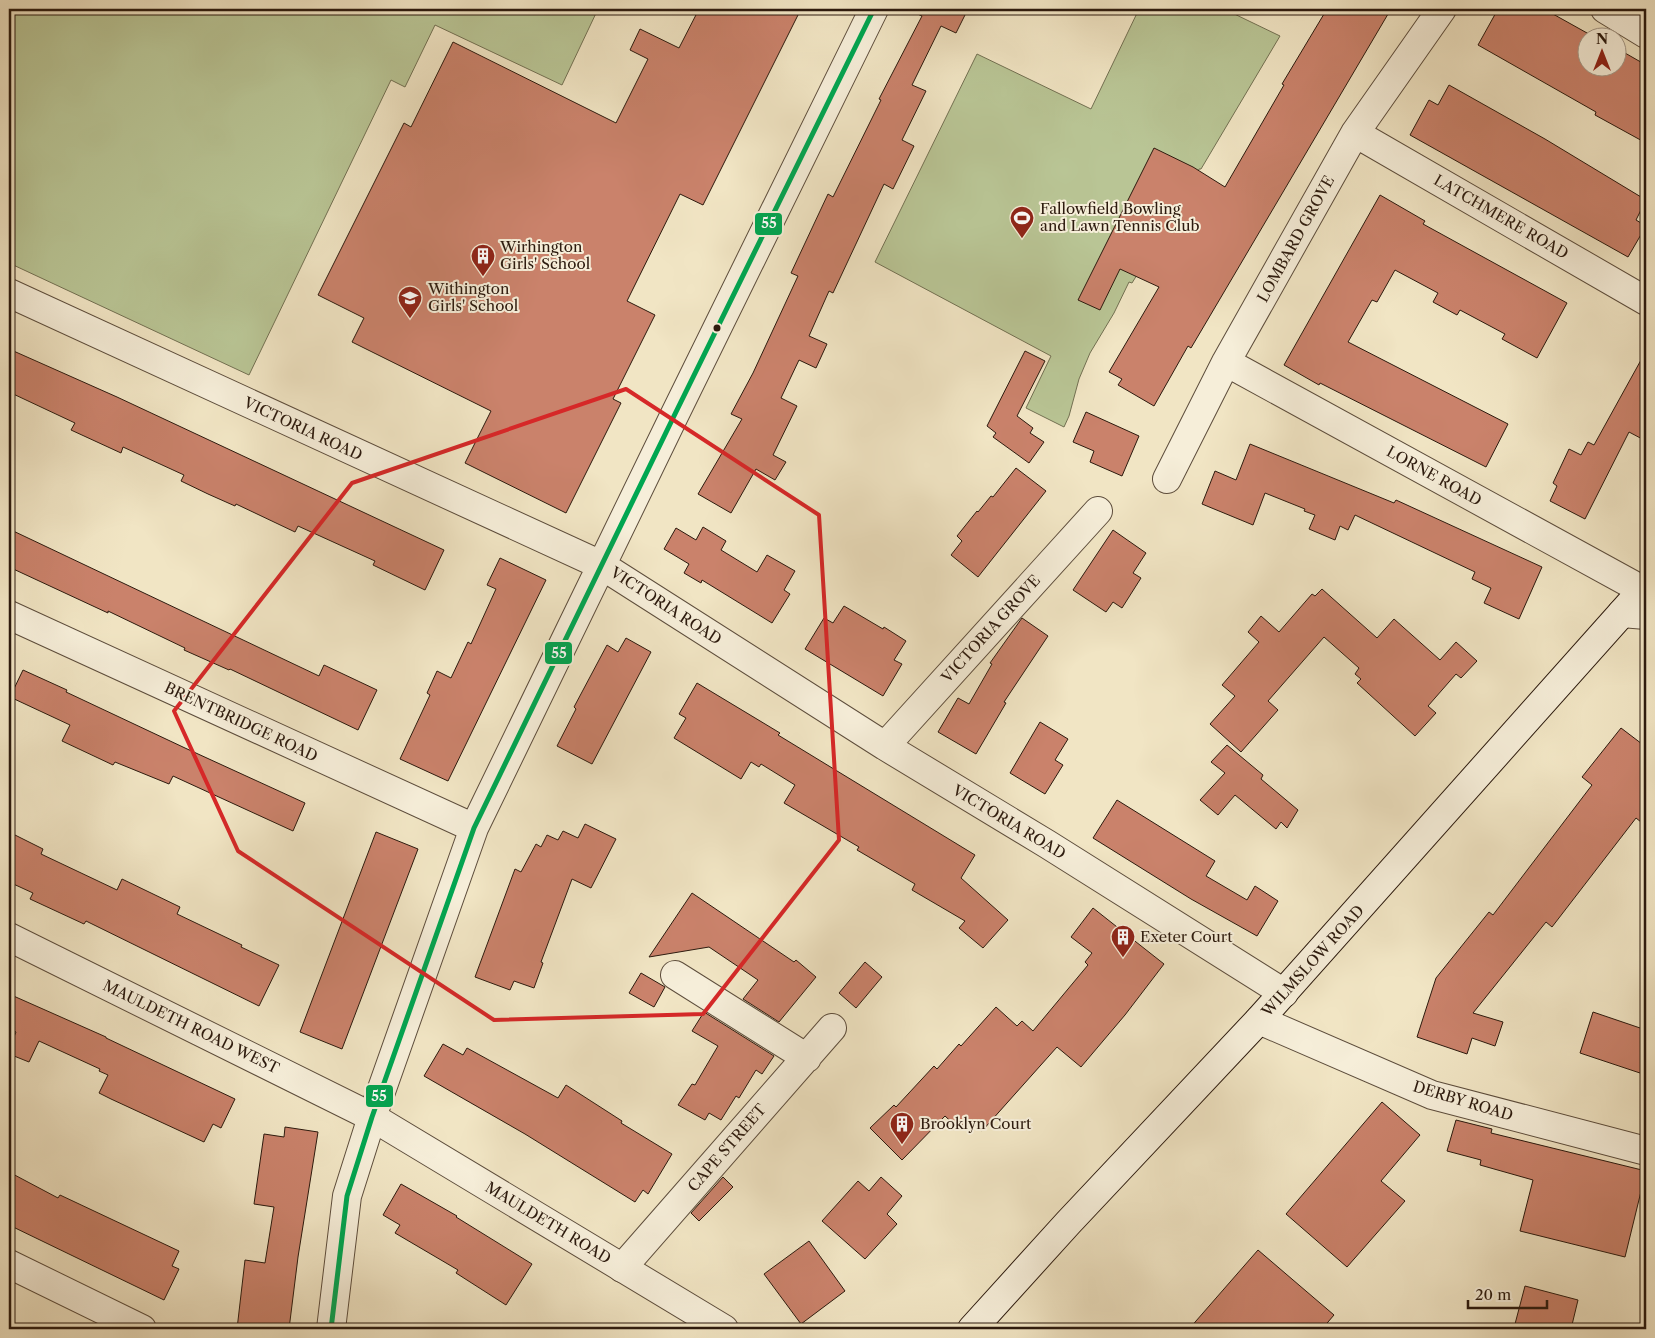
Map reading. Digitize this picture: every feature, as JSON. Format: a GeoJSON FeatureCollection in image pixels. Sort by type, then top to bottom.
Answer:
{"type":"FeatureCollection","features":[{"type":"Feature","properties":{"kind":"street"},"geometry":{"type":"LineString","coordinates":[[331,1329],[347,1196],[372,1117],[474,828],[874,9]]}},
{"type":"Feature","properties":{"kind":"street","name":"LOMBARD GROVE"},"geometry":{"type":"LineString","coordinates":[[1167,479],[1226,362],[1355,133],[1442,9]]}},
{"type":"Feature","properties":{"kind":"street"},"geometry":{"type":"LineString","coordinates":[[1605,9],[1646,34]]}},
{"type":"Feature","properties":{"kind":"street","name":"LATCHMERE ROAD"},"geometry":{"type":"LineString","coordinates":[[1355,133],[1646,301]]}},
{"type":"Feature","properties":{"kind":"street","name":"VICTORIA ROAD"},"geometry":{"type":"LineString","coordinates":[[9,293],[601,565],[884,746],[1056,850],[1284,993]]}},
{"type":"Feature","properties":{"kind":"street","name":"LORNE ROAD"},"geometry":{"type":"LineString","coordinates":[[1226,362],[1641,599]]}},
{"type":"Feature","properties":{"kind":"street","name":"VICTORIA GROVE"},"geometry":{"type":"LineString","coordinates":[[884,746],[1098,511]]}},
{"type":"Feature","properties":{"kind":"street","name":"WILMSLOW ROAD"},"geometry":{"type":"LineString","coordinates":[[972,1329],[1284,993],[1641,599]]}},
{"type":"Feature","properties":{"kind":"street","name":"BRENTBRIDGE ROAD"},"geometry":{"type":"LineString","coordinates":[[9,615],[474,828]]}},
{"type":"Feature","properties":{"kind":"street","name":"MAULDETH ROAD WEST"},"geometry":{"type":"LineString","coordinates":[[9,937],[372,1117]]}},
{"type":"Feature","properties":{"kind":"street"},"geometry":{"type":"LineString","coordinates":[[675,975],[807,1058]]}},
{"type":"Feature","properties":{"kind":"street","name":"DERBY ROAD"},"geometry":{"type":"LineString","coordinates":[[1259,1020],[1432,1095],[1646,1151]]}},
{"type":"Feature","properties":{"kind":"street","name":"CAPE STREET"},"geometry":{"type":"LineString","coordinates":[[622,1268],[832,1028]]}},
{"type":"Feature","properties":{"kind":"street","name":"MAULDETH ROAD"},"geometry":{"type":"LineString","coordinates":[[372,1117],[724,1329]]}},
{"type":"Feature","properties":{"kind":"street"},"geometry":{"type":"LineString","coordinates":[[9,1264],[142,1329]]}},
{"type":"Feature","properties":{"kind":"highlighted area"},"geometry":{"type":"Polygon","coordinates":[[[626,389],[819,515],[839,840],[703,1014],[494,1020],[238,851],[174,711],[352,483],[626,389]]]}},
{"type":"Feature","properties":{"kind":"green space"},"geometry":{"type":"Polygon","coordinates":[[[9,9],[598,9],[562,85],[435,25],[405,87],[391,80],[249,375],[9,263],[9,9]]]}},
{"type":"Feature","properties":{"kind":"green space","name":"Fallowfield Bowling and Lawn Tennis Club"},"geometry":{"type":"Polygon","coordinates":[[[1139,9],[1224,9],[1280,36],[1201,169],[1199,169],[1190,189],[1132,283],[1129,282],[1114,313],[1090,353],[1079,379],[1064,427],[1026,408],[1051,356],[875,262],[977,54],[1091,109],[1139,9]]]}},
{"type":"Feature","properties":{"kind":"building","name":"Wirhington Girls' School"},"geometry":{"type":"Polygon","coordinates":[[[699,9],[801,9],[703,205],[680,194],[627,301],[655,315],[613,399],[621,403],[566,513],[465,463],[491,411],[352,342],[364,318],[318,295],[404,123],[411,127],[453,42],[616,123],[648,59],[630,50],[640,29],[679,48],[699,9]]]}},
{"type":"Feature","properties":{"kind":"building"},"geometry":{"type":"Polygon","coordinates":[[[906,9],[968,9],[956,33],[941,26],[912,85],[926,91],[902,140],[914,146],[893,189],[884,184],[833,293],[829,291],[809,336],[827,344],[816,368],[799,360],[781,398],[797,406],[773,455],[786,462],[775,480],[756,469],[731,513],[698,494],[742,419],[731,414],[753,373],[798,276],[791,273],[828,194],[833,197],[881,100],[879,99],[922,16],[906,9]]]}},
{"type":"Feature","properties":{"kind":"building"},"geometry":{"type":"Polygon","coordinates":[[[1327,9],[1391,9],[1191,348],[1188,346],[1154,406],[1118,385],[1122,379],[1109,372],[1159,287],[1120,269],[1100,310],[1078,300],[1154,148],[1193,167],[1225,187],[1284,85],[1282,84],[1327,9]]]}},
{"type":"Feature","properties":{"kind":"building"},"geometry":{"type":"Polygon","coordinates":[[[1498,9],[1544,9],[1578,28],[1578,78],[1628,78],[1628,55],[1646,65],[1646,143],[1595,115],[1596,112],[1478,45],[1498,9]]]}},
{"type":"Feature","properties":{"kind":"building"},"geometry":{"type":"Polygon","coordinates":[[[1449,85],[1545,139],[1646,200],[1636,220],[1646,226],[1628,257],[1410,135],[1429,100],[1438,105],[1449,85]]]}},
{"type":"Feature","properties":{"kind":"building"},"geometry":{"type":"Polygon","coordinates":[[[1380,195],[1425,221],[1423,224],[1567,303],[1537,358],[1502,339],[1505,334],[1460,310],[1457,315],[1433,302],[1438,293],[1395,270],[1377,302],[1372,300],[1348,342],[1508,424],[1486,467],[1320,383],[1319,385],[1284,365],[1380,195]]]}},
{"type":"Feature","properties":{"kind":"building"},"geometry":{"type":"Polygon","coordinates":[[[9,349],[117,397],[444,550],[425,590],[373,565],[375,561],[298,526],[295,532],[181,481],[184,475],[123,447],[121,453],[71,430],[75,423],[9,392],[9,349]]]}},
{"type":"Feature","properties":{"kind":"building"},"geometry":{"type":"Polygon","coordinates":[[[1025,351],[1045,361],[1017,416],[1033,428],[1030,433],[1044,442],[1029,463],[993,437],[996,433],[987,426],[1025,351]]]}},
{"type":"Feature","properties":{"kind":"building"},"geometry":{"type":"Polygon","coordinates":[[[1646,351],[1646,441],[1629,432],[1585,519],[1550,501],[1557,486],[1553,483],[1569,449],[1581,455],[1588,442],[1594,445],[1646,351]]]}},
{"type":"Feature","properties":{"kind":"building"},"geometry":{"type":"Polygon","coordinates":[[[1086,412],[1139,436],[1122,476],[1090,462],[1094,451],[1073,442],[1086,412]]]}},
{"type":"Feature","properties":{"kind":"building"},"geometry":{"type":"Polygon","coordinates":[[[1250,444],[1394,503],[1396,500],[1542,567],[1519,619],[1484,603],[1491,588],[1472,579],[1475,572],[1355,515],[1348,530],[1340,526],[1335,540],[1309,529],[1315,515],[1265,493],[1253,525],[1202,504],[1215,471],[1236,480],[1250,444]]]}},
{"type":"Feature","properties":{"kind":"building"},"geometry":{"type":"Polygon","coordinates":[[[1016,468],[1046,491],[978,577],[951,555],[962,541],[957,536],[977,511],[991,496],[993,497],[1016,468]]]}},
{"type":"Feature","properties":{"kind":"building"},"geometry":{"type":"Polygon","coordinates":[[[703,527],[726,541],[721,550],[757,572],[767,555],[795,571],[784,590],[790,594],[772,623],[702,580],[701,583],[684,573],[689,564],[664,549],[676,528],[696,540],[703,527]]]}},
{"type":"Feature","properties":{"kind":"building"},"geometry":{"type":"Polygon","coordinates":[[[9,529],[319,676],[324,665],[377,690],[358,730],[230,669],[184,650],[185,648],[108,611],[108,613],[9,567],[9,529]]]}},
{"type":"Feature","properties":{"kind":"building"},"geometry":{"type":"Polygon","coordinates":[[[1113,530],[1146,553],[1133,573],[1141,578],[1122,608],[1113,602],[1106,612],[1073,590],[1113,530]]]}},
{"type":"Feature","properties":{"kind":"building"},"geometry":{"type":"Polygon","coordinates":[[[500,558],[546,580],[448,781],[400,759],[430,695],[427,693],[437,671],[451,678],[468,642],[471,644],[496,589],[487,585],[500,558]]]}},
{"type":"Feature","properties":{"kind":"building"},"geometry":{"type":"Polygon","coordinates":[[[1322,589],[1377,638],[1394,619],[1440,660],[1456,642],[1477,661],[1461,678],[1456,674],[1428,706],[1436,713],[1415,736],[1357,683],[1361,679],[1355,674],[1359,668],[1324,637],[1268,701],[1278,710],[1241,752],[1210,724],[1235,696],[1222,685],[1259,642],[1248,632],[1261,616],[1279,632],[1312,594],[1315,596],[1322,589]]]}},
{"type":"Feature","properties":{"kind":"building"},"geometry":{"type":"Polygon","coordinates":[[[844,606],[906,641],[894,660],[902,664],[883,696],[805,649],[824,618],[833,623],[844,606]]]}},
{"type":"Feature","properties":{"kind":"building"},"geometry":{"type":"Polygon","coordinates":[[[1022,618],[1048,636],[1004,702],[1006,703],[976,754],[938,732],[958,698],[969,704],[992,664],[990,663],[1022,618]]]}},
{"type":"Feature","properties":{"kind":"building"},"geometry":{"type":"Polygon","coordinates":[[[626,638],[651,652],[592,764],[557,746],[576,709],[574,707],[607,645],[618,652],[626,638]]]}},
{"type":"Feature","properties":{"kind":"building"},"geometry":{"type":"Polygon","coordinates":[[[23,670],[67,690],[66,692],[305,803],[293,831],[173,776],[169,784],[115,762],[113,765],[62,741],[70,725],[10,697],[23,670]]]}},
{"type":"Feature","properties":{"kind":"building"},"geometry":{"type":"Polygon","coordinates":[[[697,683],[780,733],[778,735],[975,855],[961,878],[1008,920],[983,948],[959,928],[965,921],[912,890],[915,884],[857,850],[859,847],[784,803],[795,785],[761,764],[759,767],[751,762],[741,779],[674,738],[686,718],[679,714],[697,683]]]}},
{"type":"Feature","properties":{"kind":"building"},"geometry":{"type":"Polygon","coordinates":[[[1040,722],[1068,739],[1055,760],[1063,765],[1045,794],[1010,773],[1040,722]]]}},
{"type":"Feature","properties":{"kind":"building"},"geometry":{"type":"Polygon","coordinates":[[[1621,728],[1646,747],[1646,826],[1636,818],[1552,927],[1546,922],[1473,1013],[1503,1022],[1495,1046],[1472,1038],[1467,1054],[1417,1037],[1436,978],[1489,912],[1493,915],[1592,785],[1582,777],[1621,728]]]}},
{"type":"Feature","properties":{"kind":"building"},"geometry":{"type":"Polygon","coordinates":[[[1227,745],[1263,775],[1261,779],[1298,810],[1287,828],[1281,822],[1276,829],[1235,795],[1218,815],[1200,800],[1225,773],[1211,762],[1227,745]]]}},
{"type":"Feature","properties":{"kind":"building"},"geometry":{"type":"Polygon","coordinates":[[[1117,800],[1215,861],[1206,876],[1247,900],[1255,886],[1278,901],[1257,936],[1191,899],[1093,838],[1117,800]]]}},
{"type":"Feature","properties":{"kind":"building"},"geometry":{"type":"Polygon","coordinates":[[[585,824],[616,839],[591,888],[572,879],[541,962],[543,963],[534,988],[514,981],[510,990],[475,977],[515,869],[521,872],[536,844],[541,847],[547,835],[558,840],[563,831],[578,838],[585,824]]]}},
{"type":"Feature","properties":{"kind":"building"},"geometry":{"type":"Polygon","coordinates":[[[9,832],[43,849],[41,854],[117,890],[122,879],[180,907],[177,914],[279,965],[259,1006],[86,921],[84,924],[30,899],[33,893],[9,882],[9,832]]]}},
{"type":"Feature","properties":{"kind":"building"},"geometry":{"type":"Polygon","coordinates":[[[376,832],[418,849],[342,1049],[300,1032],[376,832]]]}},
{"type":"Feature","properties":{"kind":"building"},"geometry":{"type":"Polygon","coordinates":[[[692,893],[794,962],[796,960],[816,977],[779,1022],[743,999],[758,980],[709,947],[649,957],[692,893]]]}},
{"type":"Feature","properties":{"kind":"building"},"geometry":{"type":"Polygon","coordinates":[[[1093,908],[1164,964],[1125,1015],[1081,1067],[1057,1047],[982,1131],[968,1119],[959,1129],[945,1116],[902,1160],[870,1128],[894,1105],[896,1107],[934,1066],[937,1069],[959,1044],[961,1046],[996,1007],[1017,1026],[1022,1021],[1033,1031],[1088,965],[1085,962],[1092,953],[1071,937],[1093,908]]]}},
{"type":"Feature","properties":{"kind":"building"},"geometry":{"type":"Polygon","coordinates":[[[865,962],[882,977],[856,1008],[839,993],[865,962]]]}},
{"type":"Feature","properties":{"kind":"building"},"geometry":{"type":"Polygon","coordinates":[[[641,973],[665,987],[654,1007],[629,993],[641,973]]]}},
{"type":"Feature","properties":{"kind":"building"},"geometry":{"type":"Polygon","coordinates":[[[9,994],[106,1037],[235,1099],[221,1128],[213,1124],[204,1142],[111,1099],[99,1093],[108,1075],[99,1071],[100,1069],[39,1041],[29,1062],[9,1054],[9,1049],[16,1032],[9,1028],[9,994]]]}},
{"type":"Feature","properties":{"kind":"building"},"geometry":{"type":"Polygon","coordinates":[[[704,1012],[774,1056],[762,1074],[756,1070],[739,1098],[736,1096],[721,1120],[709,1113],[705,1120],[678,1105],[692,1084],[695,1085],[718,1046],[692,1031],[704,1012]]]}},
{"type":"Feature","properties":{"kind":"building"},"geometry":{"type":"Polygon","coordinates":[[[1593,1012],[1646,1030],[1646,1075],[1580,1053],[1593,1012]]]}},
{"type":"Feature","properties":{"kind":"building"},"geometry":{"type":"Polygon","coordinates":[[[443,1044],[463,1055],[467,1048],[558,1098],[566,1085],[622,1121],[621,1123],[672,1154],[648,1194],[643,1190],[635,1202],[525,1134],[424,1076],[443,1044]]]}},
{"type":"Feature","properties":{"kind":"building"},"geometry":{"type":"Polygon","coordinates":[[[1382,1102],[1420,1135],[1381,1181],[1405,1201],[1347,1267],[1286,1214],[1382,1102]]]}},
{"type":"Feature","properties":{"kind":"building"},"geometry":{"type":"Polygon","coordinates":[[[1456,1120],[1492,1129],[1491,1133],[1646,1171],[1625,1257],[1520,1231],[1533,1180],[1480,1165],[1481,1160],[1447,1151],[1456,1120]]]}},
{"type":"Feature","properties":{"kind":"building"},"geometry":{"type":"Polygon","coordinates":[[[285,1127],[318,1132],[298,1257],[289,1329],[237,1329],[245,1260],[265,1263],[274,1207],[254,1204],[264,1134],[284,1137],[285,1127]]]}},
{"type":"Feature","properties":{"kind":"building"},"geometry":{"type":"Polygon","coordinates":[[[9,1172],[58,1198],[60,1195],[179,1251],[172,1266],[179,1269],[164,1300],[9,1225],[9,1172]]]}},
{"type":"Feature","properties":{"kind":"building"},"geometry":{"type":"Polygon","coordinates":[[[723,1177],[733,1187],[699,1221],[691,1213],[723,1177]]]}},
{"type":"Feature","properties":{"kind":"building"},"geometry":{"type":"Polygon","coordinates":[[[881,1177],[902,1196],[887,1214],[897,1224],[865,1259],[822,1221],[858,1181],[869,1191],[881,1177]]]}},
{"type":"Feature","properties":{"kind":"building"},"geometry":{"type":"Polygon","coordinates":[[[401,1184],[457,1216],[532,1264],[506,1305],[456,1273],[458,1270],[395,1233],[400,1225],[383,1215],[401,1184]]]}},
{"type":"Feature","properties":{"kind":"building"},"geometry":{"type":"Polygon","coordinates":[[[809,1241],[845,1291],[801,1324],[764,1274],[809,1241]]]}},
{"type":"Feature","properties":{"kind":"building"},"geometry":{"type":"Polygon","coordinates":[[[1258,1250],[1334,1315],[1322,1329],[1189,1329],[1258,1250]]]}},
{"type":"Feature","properties":{"kind":"building"},"geometry":{"type":"Polygon","coordinates":[[[1525,1286],[1578,1300],[1571,1329],[1522,1329],[1523,1326],[1515,1324],[1525,1286]]]}},
{"type":"Feature","properties":{"kind":"transit line","name":"55"},"geometry":{"type":"LineString","coordinates":[[331,1329],[347,1196],[372,1117],[474,828],[874,9]]}},
{"type":"Feature","properties":{"kind":"place","name":"Fallowfield Bowling and Lawn Tennis Club"},"geometry":{"type":"Point","coordinates":[1022,239]}},
{"type":"Feature","properties":{"kind":"place","name":"Wirhington Girls' School"},"geometry":{"type":"Point","coordinates":[483,277]}},
{"type":"Feature","properties":{"kind":"place","name":"Withington Girls' School"},"geometry":{"type":"Point","coordinates":[410,319]}},
{"type":"Feature","properties":{"kind":"place","name":"Exeter Court"},"geometry":{"type":"Point","coordinates":[1123,958]}},
{"type":"Feature","properties":{"kind":"place","name":"Brooklyn Court"},"geometry":{"type":"Point","coordinates":[902,1145]}}]}
